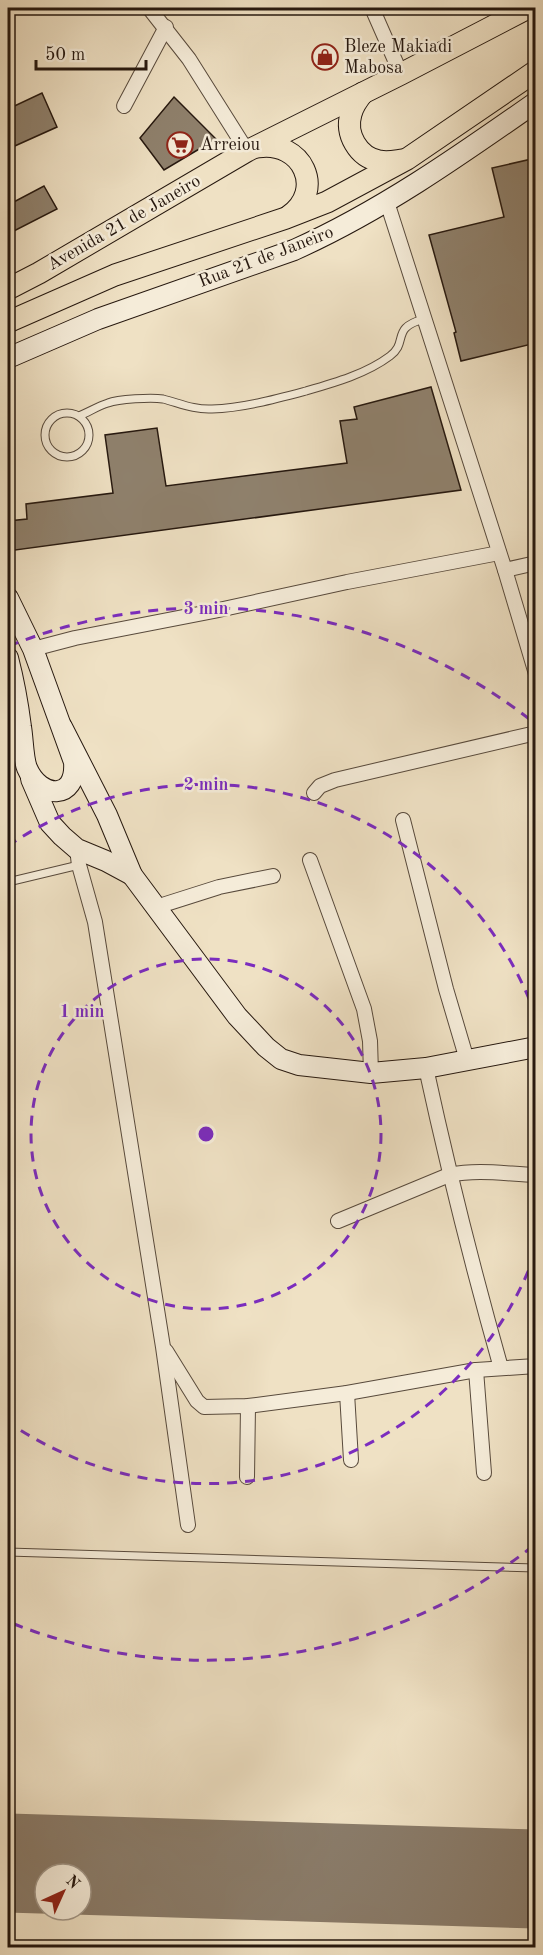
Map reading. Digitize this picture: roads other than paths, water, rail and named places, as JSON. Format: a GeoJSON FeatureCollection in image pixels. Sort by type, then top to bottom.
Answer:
{"type":"FeatureCollection","features":[{"type":"Feature","properties":{"kind":"main road","name":"Avenida 21 de Janeiro"},"geometry":{"type":"LineString","coordinates":[[8,289],[251,149],[528,8]]}},
{"type":"Feature","properties":{"kind":"main road","name":"Avenida 21 de Janeiro"},"geometry":{"type":"LineString","coordinates":[[8,322],[115,275],[327,202],[404,160],[536,71]]}},
{"type":"Feature","properties":{"kind":"main road"},"geometry":{"type":"LineString","coordinates":[[363,93],[350,115],[349,127],[358,149],[379,162],[404,160]]}},
{"type":"Feature","properties":{"kind":"main road"},"geometry":{"type":"LineString","coordinates":[[251,149],[268,146],[281,148],[293,154],[301,163],[306,176],[307,189],[303,201],[286,218]]}},
{"type":"Feature","properties":{"kind":"street"},"geometry":{"type":"LineString","coordinates":[[149,8],[166,27],[251,149]]}},
{"type":"Feature","properties":{"kind":"street"},"geometry":{"type":"LineString","coordinates":[[372,8],[401,74]]}},
{"type":"Feature","properties":{"kind":"street"},"geometry":{"type":"LineString","coordinates":[[124,106],[166,27]]}},
{"type":"Feature","properties":{"kind":"street","name":"Rua 21 de Janeiro"},"geometry":{"type":"LineString","coordinates":[[8,358],[98,319],[294,250],[348,224],[387,202],[536,102]]}},
{"type":"Feature","properties":{"kind":"street"},"geometry":{"type":"LineString","coordinates":[[387,202],[499,553],[531,645],[536,674]]}},
{"type":"Feature","properties":{"kind":"street"},"geometry":{"type":"LineString","coordinates":[[8,329],[45,305]]}},
{"type":"Feature","properties":{"kind":"street"},"geometry":{"type":"LineString","coordinates":[[33,649],[75,638],[499,553]]}},
{"type":"Feature","properties":{"kind":"street"},"geometry":{"type":"LineString","coordinates":[[505,570],[536,563]]}},
{"type":"Feature","properties":{"kind":"street"},"geometry":{"type":"LineString","coordinates":[[8,598],[33,649],[74,762],[75,774],[72,782],[65,789],[55,792],[46,791],[27,768],[18,702],[8,658]]}},
{"type":"Feature","properties":{"kind":"street"},"geometry":{"type":"LineString","coordinates":[[8,720],[50,823],[78,857],[95,922],[164,1347],[188,1525]]}},
{"type":"Feature","properties":{"kind":"street"},"geometry":{"type":"LineString","coordinates":[[62,728],[107,815],[132,875],[237,1016],[266,1047],[281,1059],[299,1065],[371,1073],[426,1068],[536,1047]]}},
{"type":"Feature","properties":{"kind":"street"},"geometry":{"type":"LineString","coordinates":[[314,793],[320,786],[335,780],[536,733]]}},
{"type":"Feature","properties":{"kind":"street"},"geometry":{"type":"LineString","coordinates":[[403,820],[467,1060]]}},
{"type":"Feature","properties":{"kind":"street"},"geometry":{"type":"LineString","coordinates":[[78,857],[106,861],[132,875]]}},
{"type":"Feature","properties":{"kind":"street"},"geometry":{"type":"LineString","coordinates":[[310,860],[364,1009],[370,1041],[371,1073]]}},
{"type":"Feature","properties":{"kind":"street"},"geometry":{"type":"LineString","coordinates":[[156,907],[219,887],[273,876]]}},
{"type":"Feature","properties":{"kind":"street"},"geometry":{"type":"LineString","coordinates":[[426,1068],[449,1175],[501,1368]]}},
{"type":"Feature","properties":{"kind":"street"},"geometry":{"type":"LineString","coordinates":[[338,1221],[449,1175],[485,1171],[536,1175]]}},
{"type":"Feature","properties":{"kind":"street"},"geometry":{"type":"LineString","coordinates":[[164,1347],[201,1406],[248,1406],[347,1393],[476,1370],[536,1366]]}},
{"type":"Feature","properties":{"kind":"street"},"geometry":{"type":"LineString","coordinates":[[476,1370],[484,1473]]}},
{"type":"Feature","properties":{"kind":"street"},"geometry":{"type":"LineString","coordinates":[[347,1393],[351,1461]]}},
{"type":"Feature","properties":{"kind":"street"},"geometry":{"type":"LineString","coordinates":[[247,1477],[248,1406]]}},
{"type":"Feature","properties":{"kind":"lane"},"geometry":{"type":"LineString","coordinates":[[79,416],[85,421],[90,434],[86,448],[81,453],[68,458],[54,453],[45,441],[45,433],[51,420],[64,413],[79,416],[111,402],[161,399],[186,407],[210,409],[237,406],[306,391],[350,377],[372,367],[392,354],[399,344],[403,330],[411,322],[424,319]]}},
{"type":"Feature","properties":{"kind":"lane"},"geometry":{"type":"LineString","coordinates":[[8,882],[78,857]]}},
{"type":"Feature","properties":{"kind":"lane"},"geometry":{"type":"LineString","coordinates":[[8,1552],[536,1568]]}},
{"type":"Feature","properties":{"kind":"place","name":"Bleze Makiadi Mabosa"},"geometry":{"type":"Point","coordinates":[325,57]}},
{"type":"Feature","properties":{"kind":"place","name":"Arreiou"},"geometry":{"type":"Point","coordinates":[180,145]}}]}
